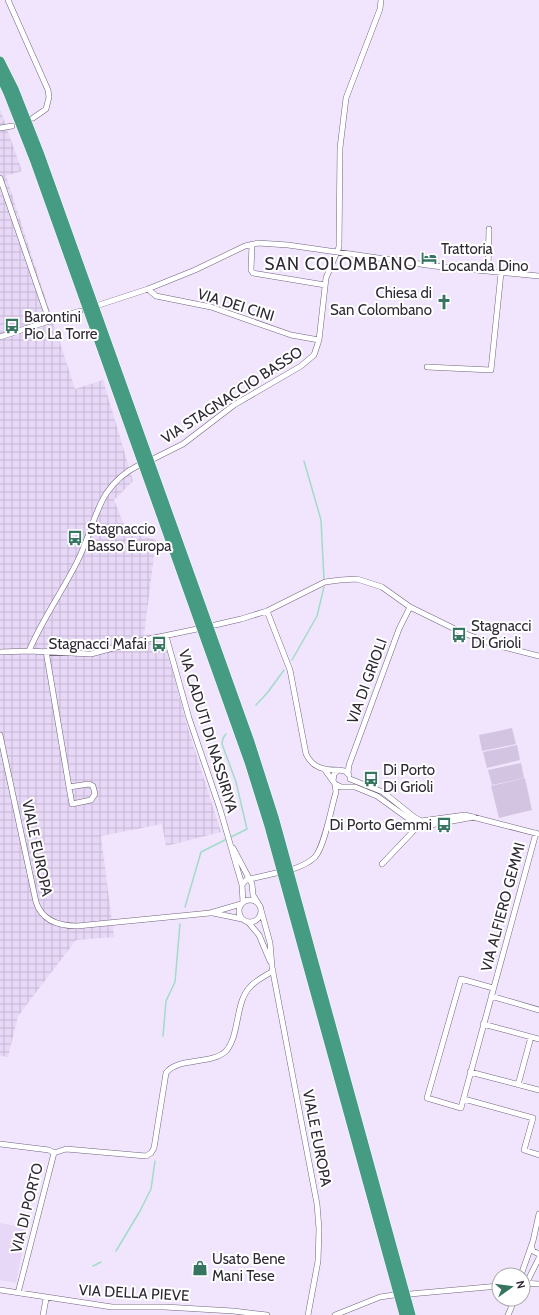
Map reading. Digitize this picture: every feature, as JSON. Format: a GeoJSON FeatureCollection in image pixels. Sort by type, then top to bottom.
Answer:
{"type":"FeatureCollection","features":[{"type":"Feature","properties":{"kind":"highway"},"geometry":{"type":"LineString","coordinates":[[0,61],[14,89],[40,155],[254,755],[274,817],[411,1315]]}},
{"type":"Feature","properties":{"kind":"highway"},"geometry":{"type":"LineString","coordinates":[[0,76],[36,166],[247,756],[273,840],[404,1315]]}},
{"type":"Feature","properties":{"kind":"street"},"geometry":{"type":"LineString","coordinates":[[8,0],[48,90],[49,97],[46,109],[33,118]]}},
{"type":"Feature","properties":{"kind":"street"},"geometry":{"type":"LineString","coordinates":[[338,254],[340,242],[340,148],[344,109],[349,88],[380,9],[381,0]]}},
{"type":"Feature","properties":{"kind":"street"},"geometry":{"type":"LineString","coordinates":[[0,128],[12,126]]}},
{"type":"Feature","properties":{"kind":"street"},"geometry":{"type":"LineString","coordinates":[[0,178],[50,320]]}},
{"type":"Feature","properties":{"kind":"street"},"geometry":{"type":"LineString","coordinates":[[488,271],[489,228]]}},
{"type":"Feature","properties":{"kind":"street"},"geometry":{"type":"LineString","coordinates":[[252,244],[251,270],[253,273],[325,285]]}},
{"type":"Feature","properties":{"kind":"street"},"geometry":{"type":"LineString","coordinates":[[99,304],[148,289],[195,270],[236,249],[252,244],[288,245],[338,254],[539,276]]}},
{"type":"Feature","properties":{"kind":"street","name":"VIA STAGNACCIO BASSO"},"geometry":{"type":"LineString","coordinates":[[153,459],[183,444],[234,405],[310,360],[317,349],[319,340],[325,285],[328,272],[338,254]]}},
{"type":"Feature","properties":{"kind":"street"},"geometry":{"type":"LineString","coordinates":[[427,367],[491,370],[501,273]]}},
{"type":"Feature","properties":{"kind":"street","name":"VIA DEI CINI"},"geometry":{"type":"LineString","coordinates":[[148,289],[156,296],[211,307],[291,335],[319,340]]}},
{"type":"Feature","properties":{"kind":"street"},"geometry":{"type":"LineString","coordinates":[[0,337],[80,310]]}},
{"type":"Feature","properties":{"kind":"street"},"geometry":{"type":"LineString","coordinates":[[29,650],[78,561],[96,511],[103,498],[122,475],[139,465]]}},
{"type":"Feature","properties":{"kind":"street"},"geometry":{"type":"LineString","coordinates":[[215,625],[267,611],[317,585],[349,579],[362,580],[380,586],[410,607],[461,632],[486,642],[539,656]]}},
{"type":"Feature","properties":{"kind":"street","name":"VIA DI GRIOLI"},"geometry":{"type":"LineString","coordinates":[[349,776],[349,765],[399,629],[410,607]]}},
{"type":"Feature","properties":{"kind":"street"},"geometry":{"type":"LineString","coordinates":[[267,611],[290,670],[305,752],[312,764],[325,770],[339,770],[383,792],[415,818],[423,821],[462,814],[474,818]]}},
{"type":"Feature","properties":{"kind":"street"},"geometry":{"type":"LineString","coordinates":[[0,652],[29,650],[91,654],[197,629]]}},
{"type":"Feature","properties":{"kind":"street","name":"VIA CADUTI DI NASSIRIYA"},"geometry":{"type":"LineString","coordinates":[[166,636],[189,718],[220,809],[242,885]]}},
{"type":"Feature","properties":{"kind":"street"},"geometry":{"type":"LineString","coordinates":[[46,651],[69,788],[72,804],[91,800],[95,794],[93,786],[89,784],[69,788]]}},
{"type":"Feature","properties":{"kind":"street","name":"VIALE EUROPA"},"geometry":{"type":"LineString","coordinates":[[0,735],[36,902],[38,908],[54,923],[68,926],[210,913],[242,903]]}},
{"type":"Feature","properties":{"kind":"street"},"geometry":{"type":"LineString","coordinates":[[293,869],[306,864],[317,854],[336,792],[334,774],[349,765]]}},
{"type":"Feature","properties":{"kind":"street"},"geometry":{"type":"LineString","coordinates":[[325,770],[334,782],[344,786],[358,788],[377,796],[418,826],[434,826],[474,818]]}},
{"type":"Feature","properties":{"kind":"street"},"geometry":{"type":"LineString","coordinates":[[336,792],[344,786],[349,776]]}},
{"type":"Feature","properties":{"kind":"street","name":"VIA ALFIERO GEMMI"},"geometry":{"type":"LineString","coordinates":[[474,818],[537,834],[483,1024],[461,1108],[427,1098],[461,979],[493,988]]}},
{"type":"Feature","properties":{"kind":"street"},"geometry":{"type":"LineString","coordinates":[[382,864],[411,836],[423,821]]}},
{"type":"Feature","properties":{"kind":"street","name":"VIA CADUTI DI NASSIRIYA"},"geometry":{"type":"LineString","coordinates":[[227,834],[249,880]]}},
{"type":"Feature","properties":{"kind":"street"},"geometry":{"type":"LineString","coordinates":[[249,880],[261,910],[258,920],[248,922],[242,919],[239,913],[242,903],[242,885],[249,880],[276,873]]}},
{"type":"Feature","properties":{"kind":"street"},"geometry":{"type":"LineString","coordinates":[[253,887],[263,876]]}},
{"type":"Feature","properties":{"kind":"street"},"geometry":{"type":"LineString","coordinates":[[242,903],[252,900],[258,903]]}},
{"type":"Feature","properties":{"kind":"street","name":"VIALE EUROPA"},"geometry":{"type":"LineString","coordinates":[[261,910],[270,943],[272,969],[317,1204],[319,1229],[318,1261],[308,1315]]}},
{"type":"Feature","properties":{"kind":"street","name":"VIALE EUROPA"},"geometry":{"type":"LineString","coordinates":[[210,913],[242,919]]}},
{"type":"Feature","properties":{"kind":"street","name":"VIALE EUROPA"},"geometry":{"type":"LineString","coordinates":[[248,922],[261,939],[272,969]]}},
{"type":"Feature","properties":{"kind":"street","name":"VIA DI PORTO"},"geometry":{"type":"LineString","coordinates":[[0,1144],[48,1150],[54,1153],[66,1149],[146,1156],[151,1153],[154,1148],[166,1073],[174,1066],[212,1058],[225,1051],[232,1038],[247,990],[272,969]]}},
{"type":"Feature","properties":{"kind":"street"},"geometry":{"type":"LineString","coordinates":[[491,996],[539,1010]]}},
{"type":"Feature","properties":{"kind":"street"},"geometry":{"type":"LineString","coordinates":[[483,1024],[539,1039]]}},
{"type":"Feature","properties":{"kind":"street"},"geometry":{"type":"LineString","coordinates":[[518,1085],[531,1037]]}},
{"type":"Feature","properties":{"kind":"street"},"geometry":{"type":"LineString","coordinates":[[470,1072],[539,1090]]}},
{"type":"Feature","properties":{"kind":"street"},"geometry":{"type":"LineString","coordinates":[[464,1099],[533,1118],[524,1150],[539,1154]]}},
{"type":"Feature","properties":{"kind":"street","name":"VIA DI PORTO"},"geometry":{"type":"LineString","coordinates":[[18,1293],[54,1153]]}},
{"type":"Feature","properties":{"kind":"street"},"geometry":{"type":"LineString","coordinates":[[538,1216],[539,1228]]}},
{"type":"Feature","properties":{"kind":"street"},"geometry":{"type":"LineString","coordinates":[[524,1267],[532,1243],[538,1216]]}},
{"type":"Feature","properties":{"kind":"street"},"geometry":{"type":"LineString","coordinates":[[532,1243],[539,1238]]}},
{"type":"Feature","properties":{"kind":"street"},"geometry":{"type":"LineString","coordinates":[[532,1243],[533,1251],[539,1254]]}},
{"type":"Feature","properties":{"kind":"street"},"geometry":{"type":"LineString","coordinates":[[531,1272],[539,1258]]}},
{"type":"Feature","properties":{"kind":"street"},"geometry":{"type":"LineString","coordinates":[[410,1294],[491,1287]]}},
{"type":"Feature","properties":{"kind":"street","name":"VIA DELLA PIEVE"},"geometry":{"type":"LineString","coordinates":[[0,1290],[118,1308],[179,1308],[267,1315]]}},
{"type":"Feature","properties":{"kind":"street"},"geometry":{"type":"LineString","coordinates":[[335,1315],[380,1297],[394,1295]]}},
{"type":"Feature","properties":{"kind":"street"},"geometry":{"type":"LineString","coordinates":[[43,1315],[46,1298]]}},
{"type":"Feature","properties":{"kind":"shaded area"},"geometry":{"type":"Polygon","coordinates":[[[0,109],[22,171],[6,176],[75,389],[103,380],[133,481],[114,500],[127,532],[156,540],[144,635],[162,633],[189,732],[221,832],[166,846],[162,824],[101,836],[114,937],[76,940],[18,1016],[8,1057],[0,1056],[0,109]]]}},
{"type":"Feature","properties":{"kind":"shaded area"},"geometry":{"type":"Polygon","coordinates":[[[512,728],[516,744],[482,751],[479,735],[512,728]]]}},
{"type":"Feature","properties":{"kind":"shaded area"},"geometry":{"type":"Polygon","coordinates":[[[517,745],[520,760],[487,768],[483,752],[517,745]]]}},
{"type":"Feature","properties":{"kind":"shaded area"},"geometry":{"type":"Polygon","coordinates":[[[521,763],[524,778],[492,785],[488,770],[521,763]]]}},
{"type":"Feature","properties":{"kind":"shaded area"},"geometry":{"type":"Polygon","coordinates":[[[525,778],[532,810],[499,818],[491,786],[525,778]]]}},
{"type":"Feature","properties":{"kind":"shaded area"},"geometry":{"type":"Polygon","coordinates":[[[0,1223],[27,1228],[16,1283],[0,1280],[0,1223]]]}},
{"type":"Feature","properties":{"kind":"waterway"},"geometry":{"type":"LineString","coordinates":[[304,461],[321,520],[324,580]]}},
{"type":"Feature","properties":{"kind":"waterway"},"geometry":{"type":"LineString","coordinates":[[292,660],[317,616],[324,587]]}},
{"type":"Feature","properties":{"kind":"waterway"},"geometry":{"type":"LineString","coordinates":[[256,705],[268,692],[284,670]]}},
{"type":"Feature","properties":{"kind":"waterway"},"geometry":{"type":"LineString","coordinates":[[185,907],[201,852],[247,829],[236,782],[222,744],[223,738],[226,734]]}},
{"type":"Feature","properties":{"kind":"waterway"},"geometry":{"type":"LineString","coordinates":[[163,1036],[166,1001],[175,982],[180,924]]}},
{"type":"Feature","properties":{"kind":"waterway"},"geometry":{"type":"LineString","coordinates":[[116,1251],[140,1211],[151,1189],[155,1161]]}},
{"type":"Feature","properties":{"kind":"waterway"},"geometry":{"type":"LineString","coordinates":[[93,1266],[101,1262]]}},
{"type":"Feature","properties":{"kind":"place","name":"Trattoria Locanda Dino"},"geometry":{"type":"Point","coordinates":[429,258]}},
{"type":"Feature","properties":{"kind":"place","name":"Chiesa di San Colombano"},"geometry":{"type":"Point","coordinates":[444,302]}},
{"type":"Feature","properties":{"kind":"place","name":"Barontini Pio La Torre"},"geometry":{"type":"Point","coordinates":[12,326]}},
{"type":"Feature","properties":{"kind":"place","name":"Stagnaccio Basso Europa"},"geometry":{"type":"Point","coordinates":[75,538]}},
{"type":"Feature","properties":{"kind":"place","name":"Stagnacci Di Grioli"},"geometry":{"type":"Point","coordinates":[459,635]}},
{"type":"Feature","properties":{"kind":"place","name":"Stagnacci Mafai"},"geometry":{"type":"Point","coordinates":[159,644]}},
{"type":"Feature","properties":{"kind":"place","name":"Di Porto Di Grioli"},"geometry":{"type":"Point","coordinates":[371,779]}},
{"type":"Feature","properties":{"kind":"place","name":"Di Porto Gemmi"},"geometry":{"type":"Point","coordinates":[444,825]}},
{"type":"Feature","properties":{"kind":"place","name":"Usato Bene Mani Tese"},"geometry":{"type":"Point","coordinates":[200,1268]}},
{"type":"Feature","properties":{"kind":"district","name":"SAN COLOMBANO"},"geometry":{"type":"Point","coordinates":[341,264]}}]}
